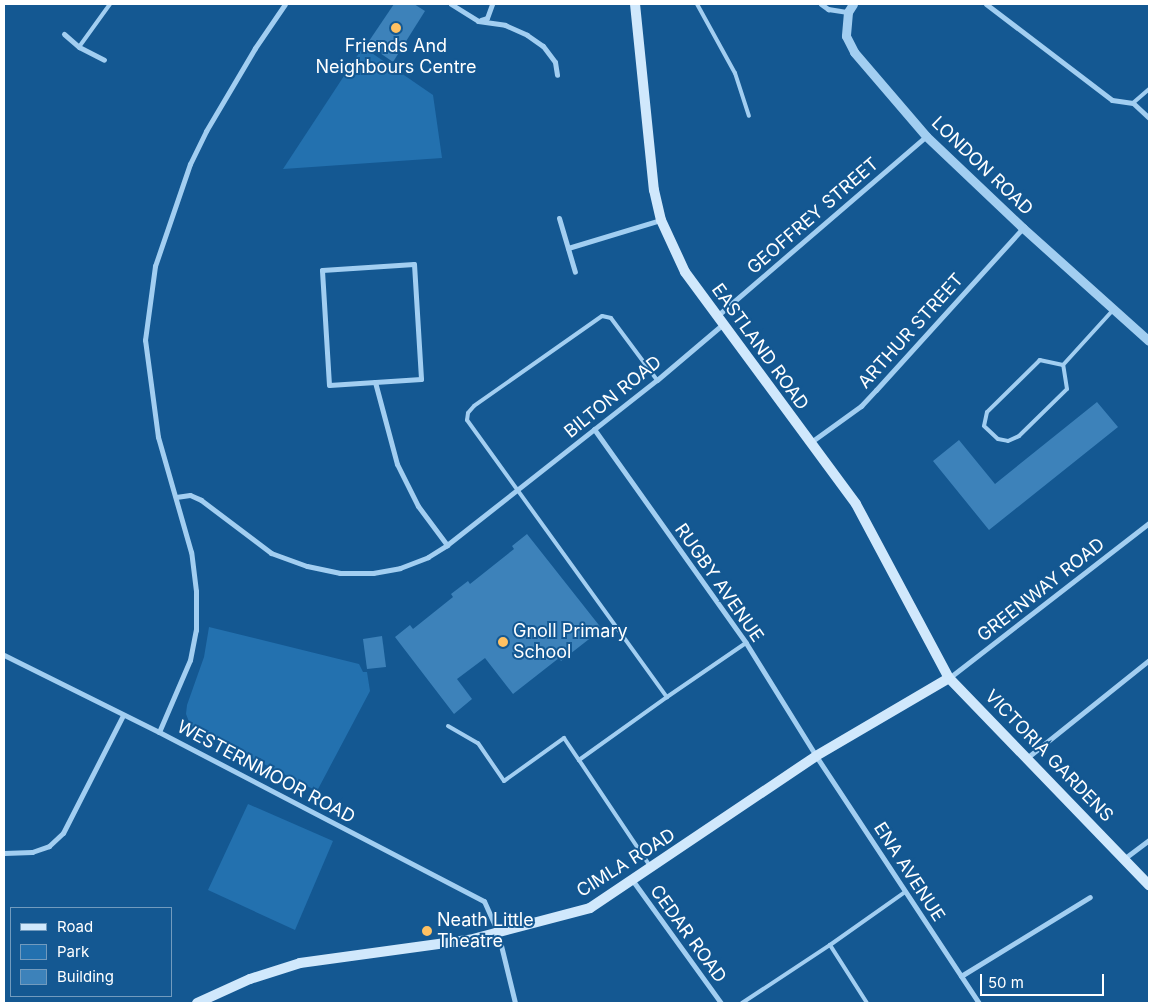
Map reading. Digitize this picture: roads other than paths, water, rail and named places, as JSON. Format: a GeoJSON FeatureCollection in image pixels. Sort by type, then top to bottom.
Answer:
{"type":"FeatureCollection","features":[{"type":"Feature","properties":{"kind":"main road","name":"EASTLAND ROAD"},"geometry":{"type":"LineString","coordinates":[[635,4],[654,190],[661,220],[670,245],[685,272],[856,504],[949,678]]}},
{"type":"Feature","properties":{"kind":"main road","name":"CIMLA ROAD"},"geometry":{"type":"LineString","coordinates":[[197,1003],[250,979],[300,964],[469,940],[590,908],[633,881],[816,756],[949,678]]}},
{"type":"Feature","properties":{"kind":"main road","name":"VICTORIA GARDENS"},"geometry":{"type":"LineString","coordinates":[[949,678],[1028,757],[1149,885]]}},
{"type":"Feature","properties":{"kind":"street"},"geometry":{"type":"LineString","coordinates":[[159,732],[190,660],[196,630],[196,591],[191,552],[158,437],[145,340],[154,266],[190,164],[206,131],[255,48],[285,4]]}},
{"type":"Feature","properties":{"kind":"street"},"geometry":{"type":"LineString","coordinates":[[451,4],[478,21],[505,25],[527,35],[544,46],[555,62],[557,75]]}},
{"type":"Feature","properties":{"kind":"street"},"geometry":{"type":"LineString","coordinates":[[478,21],[487,18],[492,4]]}},
{"type":"Feature","properties":{"kind":"street","name":"LONDON ROAD"},"geometry":{"type":"LineString","coordinates":[[821,4],[828,9],[850,8],[846,36],[854,52],[926,136],[1023,228],[1149,341]]}},
{"type":"Feature","properties":{"kind":"street"},"geometry":{"type":"LineString","coordinates":[[986,4],[1112,100],[1134,103],[1149,118]]}},
{"type":"Feature","properties":{"kind":"street"},"geometry":{"type":"LineString","coordinates":[[64,34],[79,47],[104,60]]}},
{"type":"Feature","properties":{"kind":"street","name":"GEOFFREY STREET"},"geometry":{"type":"LineString","coordinates":[[720,320],[926,136]]}},
{"type":"Feature","properties":{"kind":"street"},"geometry":{"type":"LineString","coordinates":[[559,218],[575,272]]}},
{"type":"Feature","properties":{"kind":"street"},"geometry":{"type":"LineString","coordinates":[[568,248],[661,220]]}},
{"type":"Feature","properties":{"kind":"street","name":"ARTHUR STREET"},"geometry":{"type":"LineString","coordinates":[[811,442],[861,406],[1023,228]]}},
{"type":"Feature","properties":{"kind":"street"},"geometry":{"type":"LineString","coordinates":[[414,264],[421,378],[375,382],[329,385],[322,270],[414,264]]}},
{"type":"Feature","properties":{"kind":"street","name":"BILTON ROAD"},"geometry":{"type":"LineString","coordinates":[[176,497],[190,495],[201,500],[271,553],[307,566],[340,573],[373,573],[400,568],[428,556],[447,545],[518,490],[657,380],[720,320]]}},
{"type":"Feature","properties":{"kind":"street"},"geometry":{"type":"LineString","coordinates":[[375,382],[397,464],[418,506],[447,545]]}},
{"type":"Feature","properties":{"kind":"street","name":"RUGBY AVENUE"},"geometry":{"type":"LineString","coordinates":[[594,429],[746,643],[816,756]]}},
{"type":"Feature","properties":{"kind":"street","name":"GREENWAY ROAD"},"geometry":{"type":"LineString","coordinates":[[949,678],[1149,523]]}},
{"type":"Feature","properties":{"kind":"street","name":"WESTERNMOOR ROAD"},"geometry":{"type":"LineString","coordinates":[[4,655],[159,732],[484,901],[498,933],[515,1003]]}},
{"type":"Feature","properties":{"kind":"street"},"geometry":{"type":"LineString","coordinates":[[1028,757],[1149,660]]}},
{"type":"Feature","properties":{"kind":"street"},"geometry":{"type":"LineString","coordinates":[[4,853],[32,852],[49,846],[62,833],[123,715]]}},
{"type":"Feature","properties":{"kind":"street","name":"ENA AVENUE"},"geometry":{"type":"LineString","coordinates":[[816,756],[979,1003]]}},
{"type":"Feature","properties":{"kind":"street"},"geometry":{"type":"LineString","coordinates":[[1125,858],[1149,840]]}},
{"type":"Feature","properties":{"kind":"street","name":"CEDAR ROAD"},"geometry":{"type":"LineString","coordinates":[[633,881],[721,1003]]}},
{"type":"Feature","properties":{"kind":"street"},"geometry":{"type":"LineString","coordinates":[[961,976],[1090,897]]}},
{"type":"Feature","properties":{"kind":"lane"},"geometry":{"type":"LineString","coordinates":[[79,47],[110,4]]}},
{"type":"Feature","properties":{"kind":"lane"},"geometry":{"type":"LineString","coordinates":[[697,4],[735,73],[749,116]]}},
{"type":"Feature","properties":{"kind":"lane"},"geometry":{"type":"LineString","coordinates":[[1134,103],[1149,89]]}},
{"type":"Feature","properties":{"kind":"lane"},"geometry":{"type":"LineString","coordinates":[[1063,365],[1113,310]]}},
{"type":"Feature","properties":{"kind":"lane"},"geometry":{"type":"LineString","coordinates":[[657,380],[611,318],[606,315],[578,332],[474,406],[468,413],[467,420],[667,698]]}},
{"type":"Feature","properties":{"kind":"lane"},"geometry":{"type":"LineString","coordinates":[[1040,360],[1063,365],[1068,389],[1020,436],[1008,441],[998,439],[984,426],[987,412],[1040,360]]}},
{"type":"Feature","properties":{"kind":"lane"},"geometry":{"type":"LineString","coordinates":[[579,760],[746,643]]}},
{"type":"Feature","properties":{"kind":"lane"},"geometry":{"type":"LineString","coordinates":[[448,726],[478,743],[504,781],[564,738],[651,868]]}},
{"type":"Feature","properties":{"kind":"lane"},"geometry":{"type":"LineString","coordinates":[[742,1003],[830,945],[905,892]]}},
{"type":"Feature","properties":{"kind":"lane"},"geometry":{"type":"LineString","coordinates":[[830,945],[867,1003]]}},
{"type":"Feature","properties":{"kind":"place","name":"Friends And Neighbours Centre"},"geometry":{"type":"Point","coordinates":[396,28]}},
{"type":"Feature","properties":{"kind":"place","name":"Gnoll Primary School"},"geometry":{"type":"Point","coordinates":[503,642]}},
{"type":"Feature","properties":{"kind":"place","name":"Neath Little Theatre"},"geometry":{"type":"Point","coordinates":[427,931]}}]}
